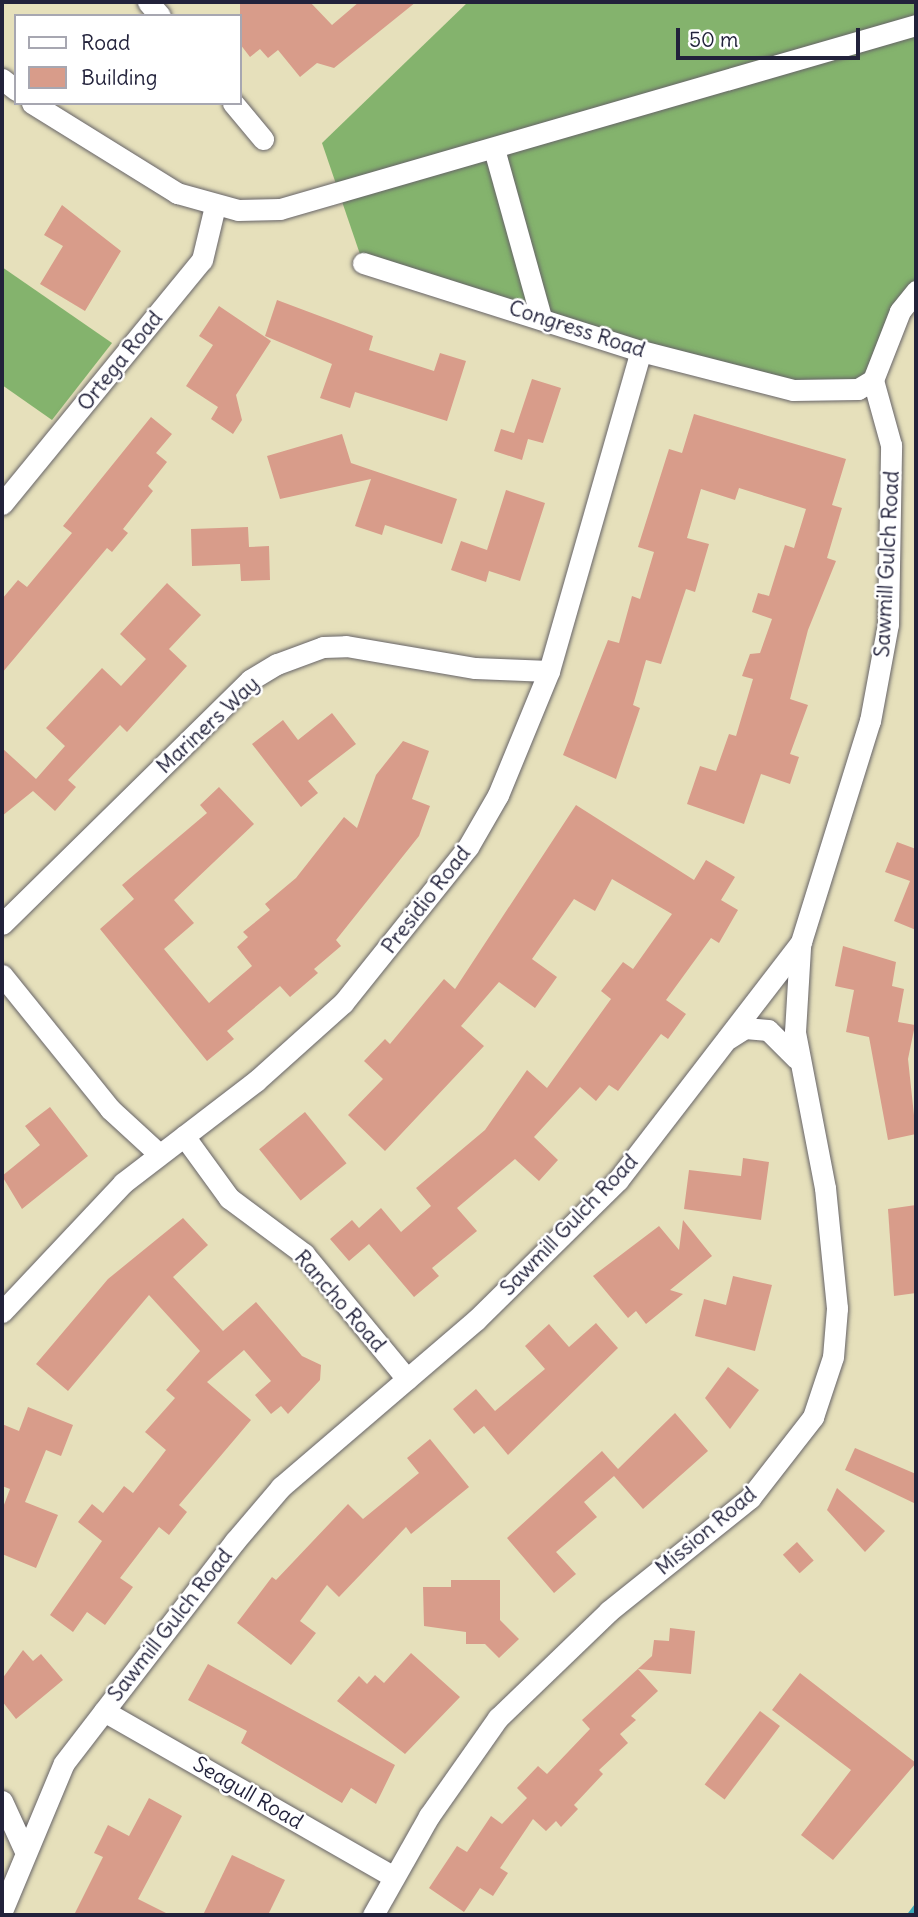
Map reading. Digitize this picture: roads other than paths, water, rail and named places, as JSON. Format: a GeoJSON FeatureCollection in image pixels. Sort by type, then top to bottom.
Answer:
{"type":"FeatureCollection","features":[{"type":"Feature","properties":{"kind":"street"},"geometry":{"type":"LineString","coordinates":[[35,105],[118,162],[215,206],[280,209],[916,25]]}},
{"type":"Feature","properties":{"kind":"street"},"geometry":{"type":"LineString","coordinates":[[235,105],[263,139]]}},
{"type":"Feature","properties":{"kind":"street"},"geometry":{"type":"LineString","coordinates":[[494,149],[541,317]]}},
{"type":"Feature","properties":{"kind":"street","name":"Ortega Road"},"geometry":{"type":"LineString","coordinates":[[2,504],[202,260],[215,206]]}},
{"type":"Feature","properties":{"kind":"street","name":"Congress Road"},"geometry":{"type":"LineString","coordinates":[[363,263],[541,317],[641,351],[793,390],[850,390],[873,380]]}},
{"type":"Feature","properties":{"kind":"street"},"geometry":{"type":"LineString","coordinates":[[873,380],[900,311],[916,291]]}},
{"type":"Feature","properties":{"kind":"street","name":"Presidio Road"},"geometry":{"type":"LineString","coordinates":[[2,1312],[158,1153],[184,1136],[334,1012],[427,901],[498,795],[550,671],[641,351]]}},
{"type":"Feature","properties":{"kind":"street","name":"Sawmill Gulch Road"},"geometry":{"type":"LineString","coordinates":[[2,1911],[24,1849],[64,1763],[281,1487],[407,1379],[618,1180],[800,942],[870,721],[888,624],[891,445],[873,380]]}},
{"type":"Feature","properties":{"kind":"street","name":"Mariners Way"},"geometry":{"type":"LineString","coordinates":[[2,924],[250,680],[277,664],[323,647],[346,646],[475,668],[550,671]]}},
{"type":"Feature","properties":{"kind":"street","name":"Mission Road"},"geometry":{"type":"LineString","coordinates":[[373,1915],[392,1876],[498,1718],[609,1611],[750,1498],[813,1417],[833,1357],[837,1308],[825,1188],[798,1063],[800,942]]}},
{"type":"Feature","properties":{"kind":"street"},"geometry":{"type":"LineString","coordinates":[[2,975],[110,1109],[158,1153]]}},
{"type":"Feature","properties":{"kind":"street"},"geometry":{"type":"LineString","coordinates":[[726,1040],[745,1028],[768,1030],[790,1046],[798,1063]]}},
{"type":"Feature","properties":{"kind":"street","name":"Rancho Road"},"geometry":{"type":"LineString","coordinates":[[184,1136],[229,1198],[303,1254],[407,1379]]}},
{"type":"Feature","properties":{"kind":"street","name":"Seagull Road"},"geometry":{"type":"LineString","coordinates":[[104,1711],[392,1876]]}},
{"type":"Feature","properties":{"kind":"street"},"geometry":{"type":"LineString","coordinates":[[2,1801],[24,1849]]}},
{"type":"Feature","properties":{"kind":"waterway"},"geometry":{"type":"LineString","coordinates":[[910,1915],[916,1907]]}}]}
